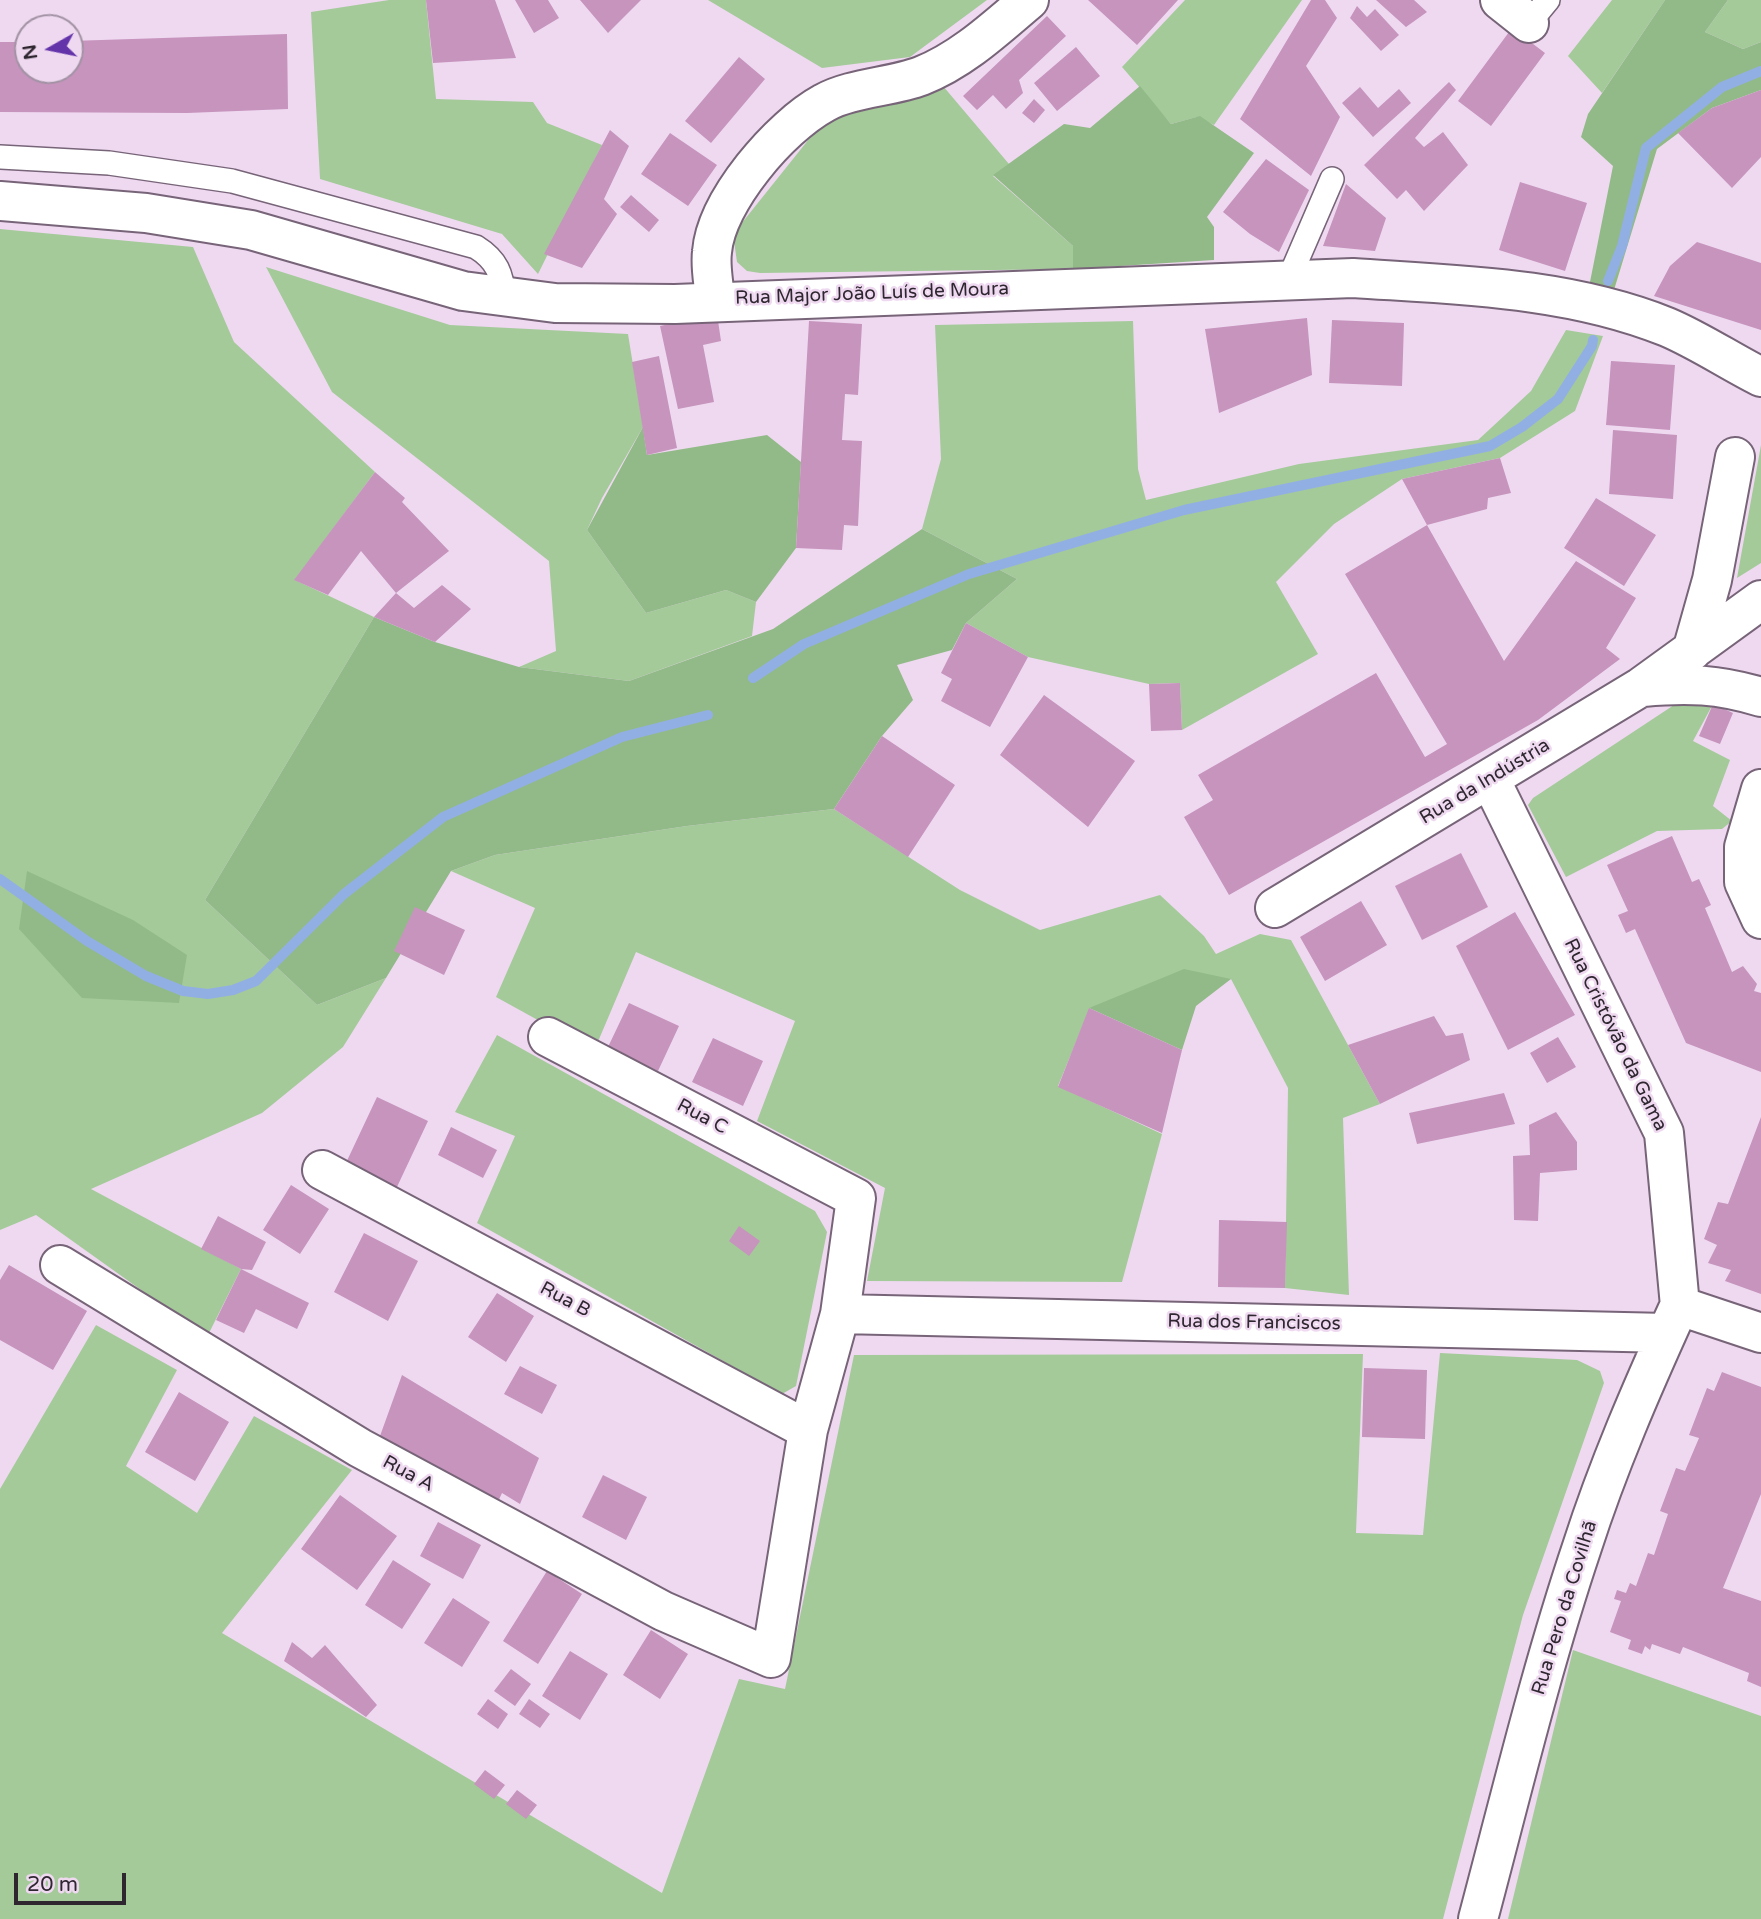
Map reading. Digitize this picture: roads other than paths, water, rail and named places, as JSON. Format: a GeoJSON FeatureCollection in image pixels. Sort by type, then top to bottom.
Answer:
{"type":"FeatureCollection","features":[{"type":"Feature","properties":{"kind":"street"},"geometry":{"type":"LineString","coordinates":[[715,300],[712,251],[722,217],[756,165],[787,130],[825,102],[922,75],[971,48],[1029,0]]}},
{"type":"Feature","properties":{"kind":"street","name":"Rua Major João Luís de Moura"},"geometry":{"type":"LineString","coordinates":[[0,201],[146,213],[251,230],[422,281],[504,298],[555,303],[675,304],[715,300],[1353,278],[1459,285],[1584,301],[1665,327],[1712,348],[1756,375]]}},
{"type":"Feature","properties":{"kind":"street"},"geometry":{"type":"LineString","coordinates":[[1692,651],[1712,580],[1735,457]]}},
{"type":"Feature","properties":{"kind":"street","name":"Rua da Indústria"},"geometry":{"type":"LineString","coordinates":[[1275,908],[1641,687],[1754,609]]}},
{"type":"Feature","properties":{"kind":"street"},"geometry":{"type":"LineString","coordinates":[[1641,687],[1693,682],[1726,687],[1761,697]]}},
{"type":"Feature","properties":{"kind":"street","name":"Rua Cristóvão da Gama"},"geometry":{"type":"LineString","coordinates":[[1490,779],[1664,1133],[1674,1319]]}},
{"type":"Feature","properties":{"kind":"street"},"geometry":{"type":"LineString","coordinates":[[1761,789],[1751,819],[1753,862],[1744,882],[1761,919]]}},
{"type":"Feature","properties":{"kind":"street","name":"Rua C"},"geometry":{"type":"LineString","coordinates":[[548,1037],[856,1198],[840,1314]]}},
{"type":"Feature","properties":{"kind":"street","name":"Rua B"},"geometry":{"type":"LineString","coordinates":[[322,1170],[808,1430]]}},
{"type":"Feature","properties":{"kind":"street","name":"Rua A"},"geometry":{"type":"LineString","coordinates":[[60,1265],[360,1448],[663,1611],[771,1658],[808,1430]]}},
{"type":"Feature","properties":{"kind":"street"},"geometry":{"type":"LineString","coordinates":[[808,1430],[840,1314]]}},
{"type":"Feature","properties":{"kind":"street","name":"Rua dos Franciscos"},"geometry":{"type":"LineString","coordinates":[[840,1314],[1674,1319]]}},
{"type":"Feature","properties":{"kind":"street"},"geometry":{"type":"LineString","coordinates":[[1674,1319],[1761,1333]]}},
{"type":"Feature","properties":{"kind":"street","name":"Rua Pero da Covilhã"},"geometry":{"type":"LineString","coordinates":[[1478,1919],[1545,1667],[1582,1545],[1622,1437],[1674,1319]]}},
{"type":"Feature","properties":{"kind":"lane"},"geometry":{"type":"LineString","coordinates":[[0,157],[109,163],[269,189],[476,247],[489,255],[499,269],[504,298]]}},
{"type":"Feature","properties":{"kind":"lane"},"geometry":{"type":"LineString","coordinates":[[1288,281],[1332,179]]}},
{"type":"Feature","properties":{"kind":"waterway"},"geometry":{"type":"LineString","coordinates":[[1608,281],[1622,246],[1646,148],[1722,87],[1761,71]]}},
{"type":"Feature","properties":{"kind":"waterway"},"geometry":{"type":"LineString","coordinates":[[753,678],[804,644],[969,574],[1184,510],[1490,446],[1522,427],[1558,399],[1592,346],[1593,340]]}},
{"type":"Feature","properties":{"kind":"waterway"},"geometry":{"type":"LineString","coordinates":[[0,879],[87,941],[146,976],[183,991],[208,994],[233,990],[256,981],[344,894],[443,817],[622,737],[708,715]]}}]}
